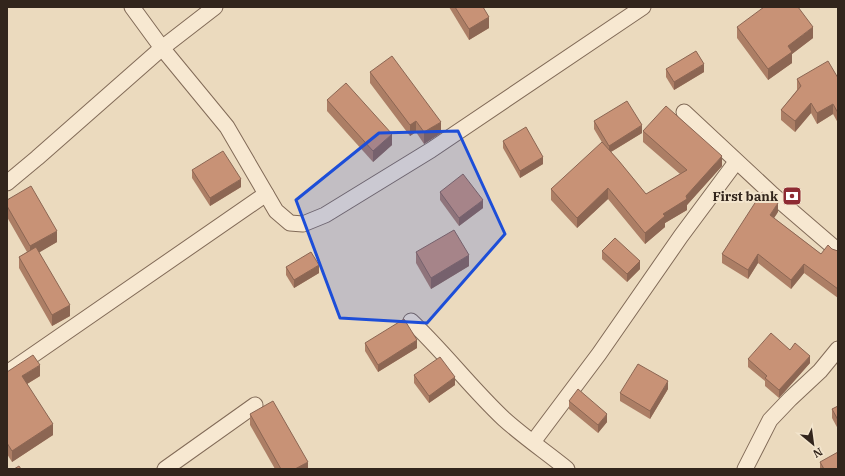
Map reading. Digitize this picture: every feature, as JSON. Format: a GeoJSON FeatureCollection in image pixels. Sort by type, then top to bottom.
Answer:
{"type":"FeatureCollection","features":[{"type":"Feature","properties":{"kind":"street"},"geometry":{"type":"LineString","coordinates":[[132,7],[162,48],[227,127],[276,211],[290,223],[303,224],[325,215],[431,150],[644,7]]}},
{"type":"Feature","properties":{"kind":"street"},"geometry":{"type":"LineString","coordinates":[[7,182],[37,158],[162,48],[215,7]]}},
{"type":"Feature","properties":{"kind":"street"},"geometry":{"type":"LineString","coordinates":[[684,112],[736,162],[838,250]]}},
{"type":"Feature","properties":{"kind":"street"},"geometry":{"type":"LineString","coordinates":[[534,442],[599,354],[681,236],[736,162]]}},
{"type":"Feature","properties":{"kind":"street"},"geometry":{"type":"LineString","coordinates":[[7,373],[266,194]]}},
{"type":"Feature","properties":{"kind":"street"},"geometry":{"type":"LineString","coordinates":[[411,321],[428,337],[464,378],[505,419],[567,469]]}},
{"type":"Feature","properties":{"kind":"street"},"geometry":{"type":"LineString","coordinates":[[745,469],[770,420],[820,371],[838,349]]}},
{"type":"Feature","properties":{"kind":"street"},"geometry":{"type":"LineString","coordinates":[[165,469],[254,405]]}},
{"type":"Feature","properties":{"kind":"highlighted area"},"geometry":{"type":"Polygon","coordinates":[[[458,131],[505,234],[427,323],[340,318],[296,200],[379,133],[458,131]]]}},
{"type":"Feature","properties":{"kind":"building"},"geometry":{"type":"Polygon","coordinates":[[[455,7],[483,7],[489,17],[469,29],[455,7]]]}},
{"type":"Feature","properties":{"kind":"building"},"geometry":{"type":"Polygon","coordinates":[[[764,7],[798,7],[813,27],[788,46],[792,52],[768,69],[737,27],[764,7]]]}},
{"type":"Feature","properties":{"kind":"building"},"geometry":{"type":"Polygon","coordinates":[[[696,51],[704,64],[674,82],[666,69],[696,51]]]}},
{"type":"Feature","properties":{"kind":"building"},"geometry":{"type":"Polygon","coordinates":[[[392,56],[441,122],[424,132],[416,121],[410,125],[370,72],[392,56]]]}},
{"type":"Feature","properties":{"kind":"building"},"geometry":{"type":"Polygon","coordinates":[[[828,61],[838,78],[838,113],[833,104],[817,113],[811,103],[795,121],[781,110],[801,86],[797,79],[828,61]]]}},
{"type":"Feature","properties":{"kind":"building"},"geometry":{"type":"Polygon","coordinates":[[[346,83],[392,134],[373,151],[327,100],[346,83]]]}},
{"type":"Feature","properties":{"kind":"building"},"geometry":{"type":"Polygon","coordinates":[[[627,101],[642,125],[609,146],[594,121],[627,101]]]}},
{"type":"Feature","properties":{"kind":"building"},"geometry":{"type":"Polygon","coordinates":[[[666,106],[722,156],[686,196],[687,199],[663,214],[665,216],[645,233],[608,188],[577,218],[551,189],[602,142],[646,194],[687,170],[643,131],[666,106]]]}},
{"type":"Feature","properties":{"kind":"building"},"geometry":{"type":"Polygon","coordinates":[[[526,127],[543,157],[520,171],[503,141],[526,127]]]}},
{"type":"Feature","properties":{"kind":"building"},"geometry":{"type":"Polygon","coordinates":[[[223,151],[241,179],[210,198],[192,170],[223,151]]]}},
{"type":"Feature","properties":{"kind":"building"},"geometry":{"type":"Polygon","coordinates":[[[463,174],[483,200],[459,218],[440,192],[463,174]]]}},
{"type":"Feature","properties":{"kind":"building"},"geometry":{"type":"Polygon","coordinates":[[[31,186],[57,231],[30,246],[7,206],[7,200],[31,186]]]}},
{"type":"Feature","properties":{"kind":"building"},"geometry":{"type":"Polygon","coordinates":[[[762,192],[778,203],[770,215],[821,254],[828,245],[832,249],[838,251],[838,289],[804,264],[791,280],[758,254],[748,270],[722,254],[762,192]]]}},
{"type":"Feature","properties":{"kind":"building"},"geometry":{"type":"Polygon","coordinates":[[[454,230],[469,255],[431,278],[416,252],[454,230]]]}},
{"type":"Feature","properties":{"kind":"building"},"geometry":{"type":"Polygon","coordinates":[[[615,238],[640,261],[627,274],[602,251],[615,238]]]}},
{"type":"Feature","properties":{"kind":"building"},"geometry":{"type":"Polygon","coordinates":[[[36,247],[70,305],[52,315],[19,257],[36,247]]]}},
{"type":"Feature","properties":{"kind":"building"},"geometry":{"type":"Polygon","coordinates":[[[311,252],[319,265],[294,280],[286,267],[311,252]]]}},
{"type":"Feature","properties":{"kind":"building"},"geometry":{"type":"Polygon","coordinates":[[[404,319],[417,340],[378,365],[365,343],[404,319]]]}},
{"type":"Feature","properties":{"kind":"building"},"geometry":{"type":"Polygon","coordinates":[[[771,333],[790,350],[795,343],[810,356],[779,390],[765,378],[767,376],[748,359],[771,333]]]}},
{"type":"Feature","properties":{"kind":"building"},"geometry":{"type":"Polygon","coordinates":[[[33,355],[40,365],[22,376],[53,424],[12,451],[7,443],[7,372],[33,355]]]}},
{"type":"Feature","properties":{"kind":"building"},"geometry":{"type":"Polygon","coordinates":[[[440,357],[455,377],[429,396],[414,375],[440,357]]]}},
{"type":"Feature","properties":{"kind":"building"},"geometry":{"type":"Polygon","coordinates":[[[638,364],[668,381],[650,411],[620,393],[638,364]]]}},
{"type":"Feature","properties":{"kind":"building"},"geometry":{"type":"Polygon","coordinates":[[[578,389],[607,414],[598,425],[569,401],[578,389]]]}},
{"type":"Feature","properties":{"kind":"building"},"geometry":{"type":"Polygon","coordinates":[[[273,401],[308,462],[295,469],[281,469],[250,414],[273,401]]]}},
{"type":"Feature","properties":{"kind":"building"},"geometry":{"type":"Polygon","coordinates":[[[838,406],[838,420],[832,409],[838,406]]]}},
{"type":"Feature","properties":{"kind":"building"},"geometry":{"type":"Polygon","coordinates":[[[838,452],[838,469],[824,469],[820,462],[838,452]]]}},
{"type":"Feature","properties":{"kind":"building"},"geometry":{"type":"Polygon","coordinates":[[[19,466],[21,469],[14,469],[19,466]]]}},
{"type":"Feature","properties":{"kind":"place","name":"First bank"},"geometry":{"type":"Point","coordinates":[792,196]}}]}
